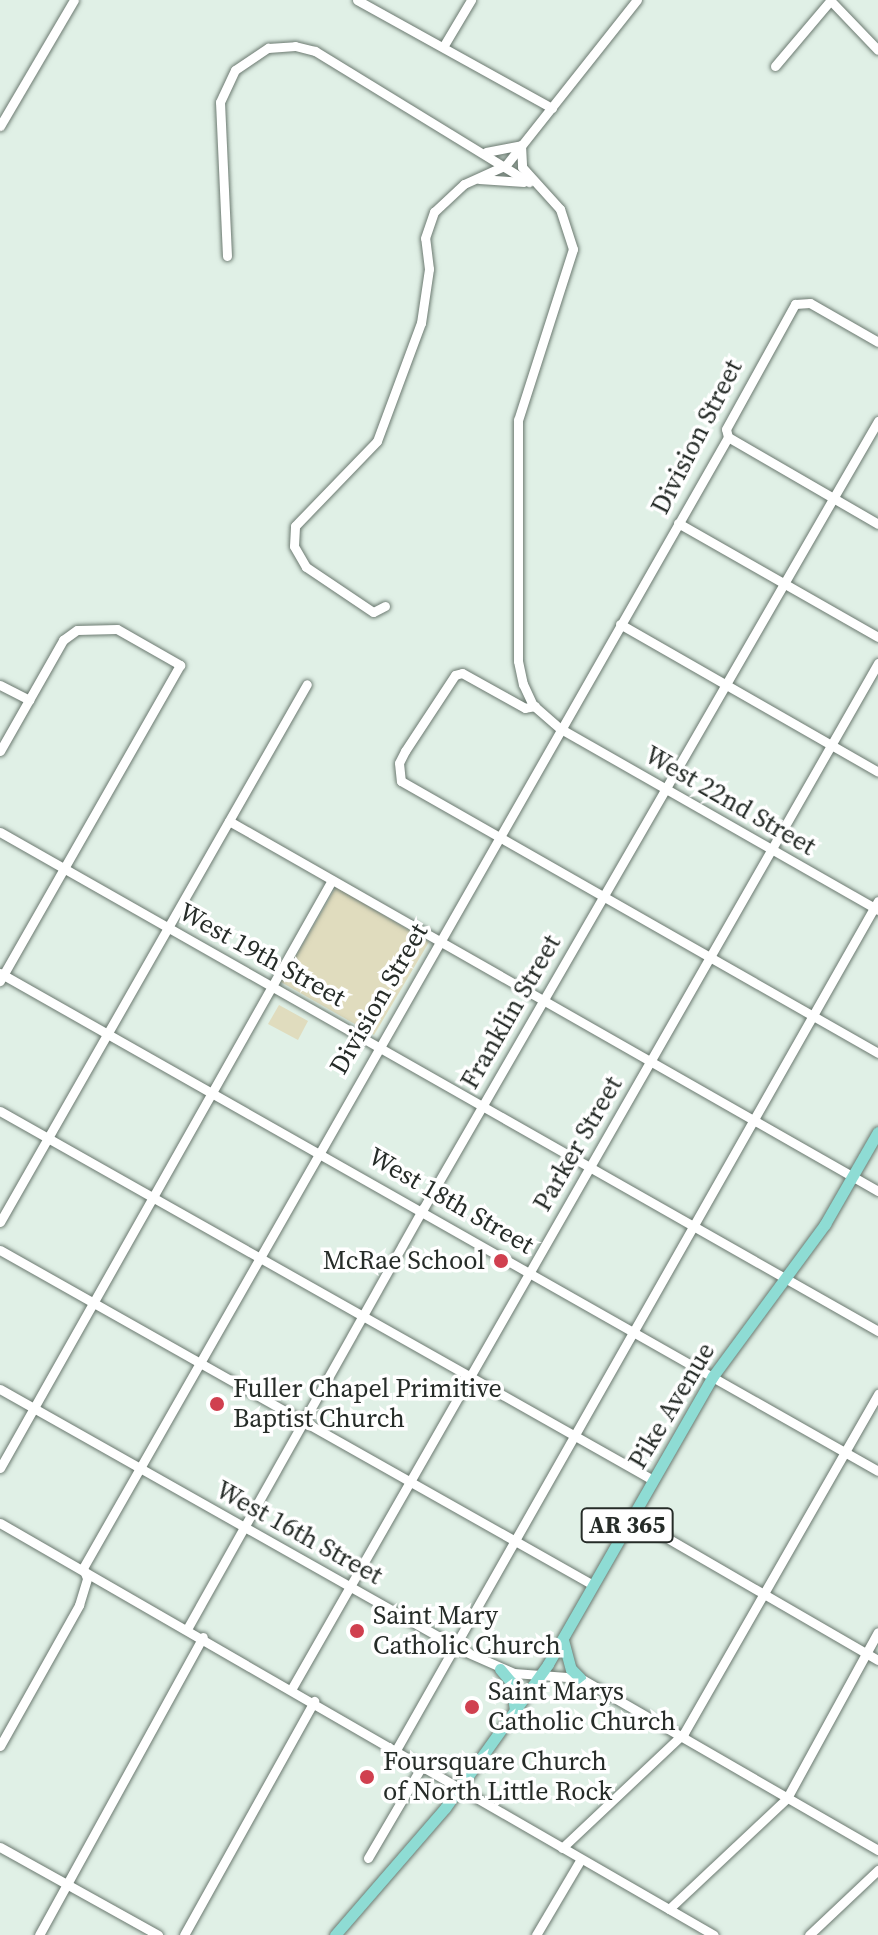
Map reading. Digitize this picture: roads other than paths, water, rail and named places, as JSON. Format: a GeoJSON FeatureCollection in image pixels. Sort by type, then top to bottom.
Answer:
{"type":"FeatureCollection","features":[{"type":"Feature","properties":{"kind":"main road","name":"Pike Avenue"},"geometry":{"type":"LineString","coordinates":[[335,1935],[459,1789],[515,1712],[563,1640],[713,1376],[787,1277],[853,1177],[878,1132]]}},
{"type":"Feature","properties":{"kind":"main road"},"geometry":{"type":"LineString","coordinates":[[563,1640],[571,1669],[580,1678]]}},
{"type":"Feature","properties":{"kind":"main road"},"geometry":{"type":"LineString","coordinates":[[500,1669],[511,1682],[515,1712]]}},
{"type":"Feature","properties":{"kind":"street"},"geometry":{"type":"LineString","coordinates":[[0,126],[74,0]]}},
{"type":"Feature","properties":{"kind":"street"},"geometry":{"type":"LineString","coordinates":[[357,0],[552,108]]}},
{"type":"Feature","properties":{"kind":"street"},"geometry":{"type":"LineString","coordinates":[[443,47],[471,0]]}},
{"type":"Feature","properties":{"kind":"street"},"geometry":{"type":"LineString","coordinates":[[385,606],[373,612],[306,567],[294,532],[304,513],[377,441],[421,323],[429,269],[427,225],[443,200],[470,181],[506,165],[637,0]]}},
{"type":"Feature","properties":{"kind":"street"},"geometry":{"type":"LineString","coordinates":[[775,66],[830,0],[878,50]]}},
{"type":"Feature","properties":{"kind":"street"},"geometry":{"type":"LineString","coordinates":[[227,256],[220,102],[228,79],[258,52],[289,45],[315,51],[486,152],[535,186],[560,209],[573,249],[518,420],[518,661],[535,706],[525,708],[462,673],[447,685],[405,751],[399,763],[401,781],[878,1053]]}},
{"type":"Feature","properties":{"kind":"street"},"geometry":{"type":"LineString","coordinates":[[486,152],[521,145]]}},
{"type":"Feature","properties":{"kind":"street"},"geometry":{"type":"LineString","coordinates":[[521,145],[522,167],[535,186]]}},
{"type":"Feature","properties":{"kind":"street"},"geometry":{"type":"LineString","coordinates":[[470,181],[508,178],[535,186]]}},
{"type":"Feature","properties":{"kind":"street","name":"Division Street"},"geometry":{"type":"LineString","coordinates":[[0,1746],[79,1605],[87,1578],[83,1568],[318,1149],[728,437],[726,429],[795,304],[803,300],[821,308],[878,342]]}},
{"type":"Feature","properties":{"kind":"street","name":"Franklin Street"},"geometry":{"type":"LineString","coordinates":[[187,1629],[423,1209],[878,421]]}},
{"type":"Feature","properties":{"kind":"street"},"geometry":{"type":"LineString","coordinates":[[728,437],[878,524]]}},
{"type":"Feature","properties":{"kind":"street"},"geometry":{"type":"LineString","coordinates":[[678,523],[878,637]]}},
{"type":"Feature","properties":{"kind":"street"},"geometry":{"type":"LineString","coordinates":[[620,624],[878,772]]}},
{"type":"Feature","properties":{"kind":"street"},"geometry":{"type":"LineString","coordinates":[[0,751],[63,640],[77,630],[103,625],[180,665],[1,977]]}},
{"type":"Feature","properties":{"kind":"street","name":"Parker Street"},"geometry":{"type":"LineString","coordinates":[[292,1688],[878,663]]}},
{"type":"Feature","properties":{"kind":"street"},"geometry":{"type":"LineString","coordinates":[[0,1222],[307,684]]}},
{"type":"Feature","properties":{"kind":"street"},"geometry":{"type":"LineString","coordinates":[[0,685],[29,700]]}},
{"type":"Feature","properties":{"kind":"street","name":"West 22nd Street"},"geometry":{"type":"LineString","coordinates":[[535,706],[561,729],[877,907]]}},
{"type":"Feature","properties":{"kind":"street"},"geometry":{"type":"LineString","coordinates":[[229,821],[878,1191]]}},
{"type":"Feature","properties":{"kind":"street","name":"West 19th Street"},"geometry":{"type":"LineString","coordinates":[[0,832],[484,1103],[878,1331]]}},
{"type":"Feature","properties":{"kind":"street"},"geometry":{"type":"LineString","coordinates":[[0,1468],[332,880]]}},
{"type":"Feature","properties":{"kind":"street"},"geometry":{"type":"LineString","coordinates":[[396,1750],[877,907]]}},
{"type":"Feature","properties":{"kind":"street","name":"West 18th Street"},"geometry":{"type":"LineString","coordinates":[[1,977],[318,1149],[878,1471]]}},
{"type":"Feature","properties":{"kind":"street"},"geometry":{"type":"LineString","coordinates":[[0,1111],[653,1480]]}},
{"type":"Feature","properties":{"kind":"street"},"geometry":{"type":"LineString","coordinates":[[0,1250],[593,1585]]}},
{"type":"Feature","properties":{"kind":"street","name":"West 16th Street"},"geometry":{"type":"LineString","coordinates":[[0,1389],[456,1646],[500,1669],[580,1678],[878,1850]]}},
{"type":"Feature","properties":{"kind":"street"},"geometry":{"type":"LineString","coordinates":[[562,1848],[681,1736],[878,1394]]}},
{"type":"Feature","properties":{"kind":"street"},"geometry":{"type":"LineString","coordinates":[[631,1517],[878,1660]]}},
{"type":"Feature","properties":{"kind":"street"},"geometry":{"type":"LineString","coordinates":[[0,1523],[292,1688],[459,1789],[714,1935]]}},
{"type":"Feature","properties":{"kind":"street"},"geometry":{"type":"LineString","coordinates":[[669,1909],[787,1798],[878,1632]]}},
{"type":"Feature","properties":{"kind":"street"},"geometry":{"type":"LineString","coordinates":[[39,1935],[203,1637]]}},
{"type":"Feature","properties":{"kind":"street"},"geometry":{"type":"LineString","coordinates":[[184,1935],[314,1701]]}},
{"type":"Feature","properties":{"kind":"street"},"geometry":{"type":"LineString","coordinates":[[368,1858],[422,1766]]}},
{"type":"Feature","properties":{"kind":"street"},"geometry":{"type":"LineString","coordinates":[[0,1847],[158,1935]]}},
{"type":"Feature","properties":{"kind":"street"},"geometry":{"type":"LineString","coordinates":[[536,1935],[581,1859]]}},
{"type":"Feature","properties":{"kind":"street"},"geometry":{"type":"LineString","coordinates":[[809,1935],[878,1870]]}},
{"type":"Feature","properties":{"kind":"place","name":"McRae School"},"geometry":{"type":"Point","coordinates":[501,1261]}},
{"type":"Feature","properties":{"kind":"place","name":"Fuller Chapel Primitive Baptist Church"},"geometry":{"type":"Point","coordinates":[217,1404]}},
{"type":"Feature","properties":{"kind":"place","name":"Saint Mary Catholic Church"},"geometry":{"type":"Point","coordinates":[357,1631]}},
{"type":"Feature","properties":{"kind":"place","name":"Saint Marys Catholic Church"},"geometry":{"type":"Point","coordinates":[472,1707]}},
{"type":"Feature","properties":{"kind":"place","name":"Foursquare Church of North Little Rock"},"geometry":{"type":"Point","coordinates":[367,1777]}}]}
